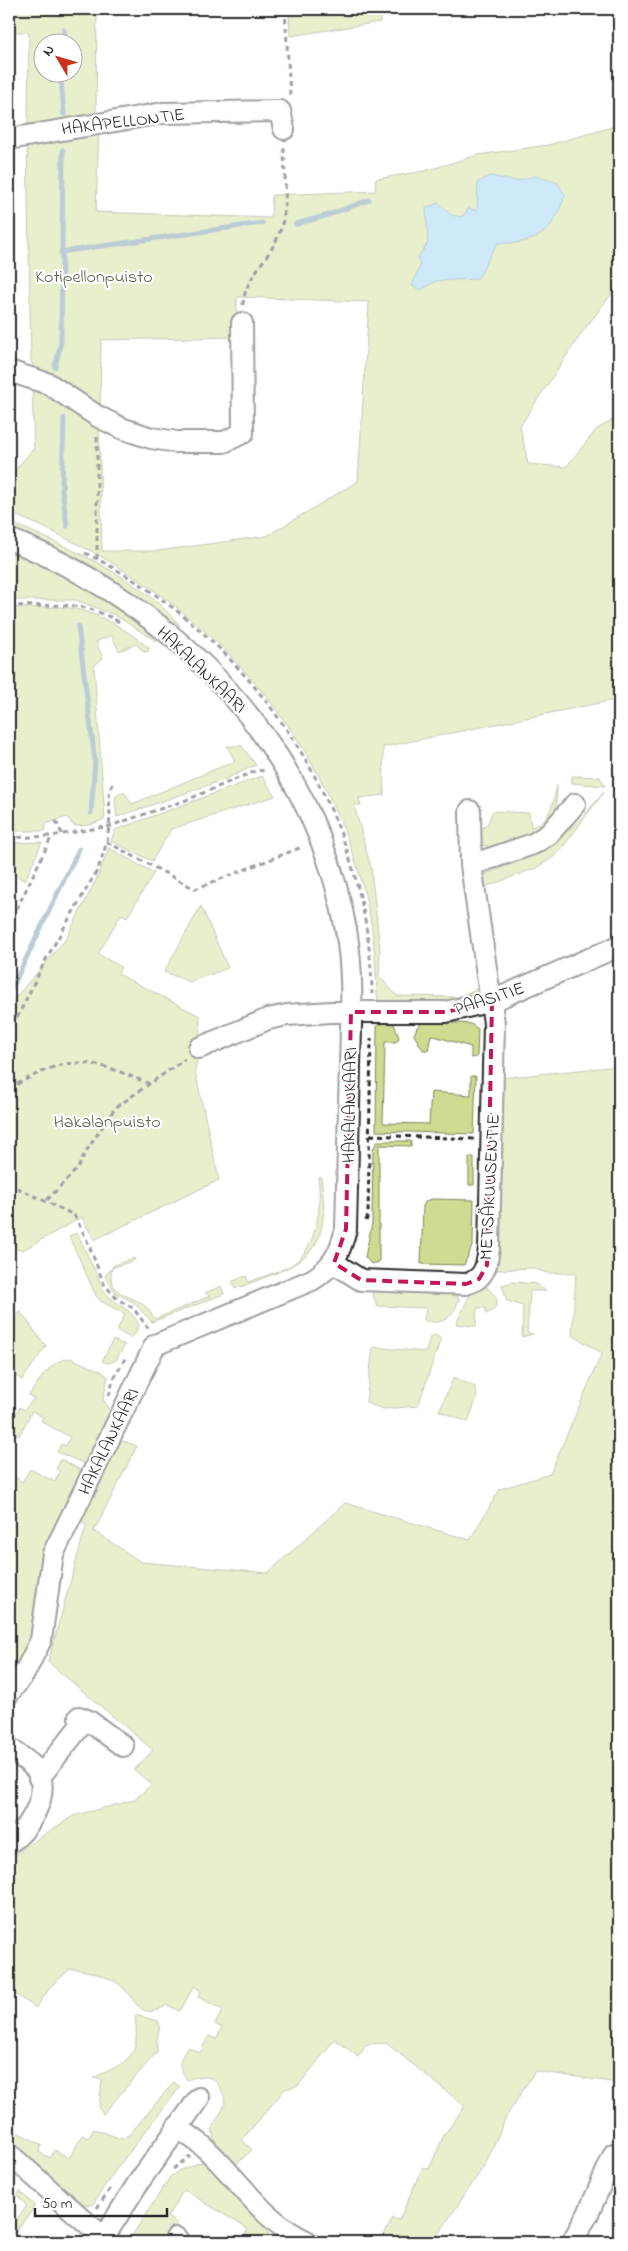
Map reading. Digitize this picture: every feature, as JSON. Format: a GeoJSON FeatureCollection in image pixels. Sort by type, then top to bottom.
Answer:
{"type":"FeatureCollection","features":[{"type":"Feature","properties":{"kind":"street","name":"HAKAPELLONTIE"},"geometry":{"type":"LineString","coordinates":[[9,139],[51,130],[163,113],[282,120]]}},
{"type":"Feature","properties":{"kind":"street"},"geometry":{"type":"LineString","coordinates":[[9,370],[48,384],[97,416],[122,428],[151,438],[177,442],[224,442],[243,433],[242,323]]}},
{"type":"Feature","properties":{"kind":"street","name":"HAKALANKAARI"},"geometry":{"type":"LineString","coordinates":[[9,539],[42,552],[146,615],[201,662],[231,692],[253,719],[299,792],[327,856],[346,931],[351,1012],[346,1229],[342,1247],[334,1263],[312,1280],[155,1345],[53,1554],[41,1640],[24,1674],[9,1693]]}},
{"type":"Feature","properties":{"kind":"street"},"geometry":{"type":"LineString","coordinates":[[471,865],[534,844],[549,834],[575,804]]}},
{"type":"Feature","properties":{"kind":"street","name":"METSÄKUUSENTIE"},"geometry":{"type":"LineString","coordinates":[[334,1263],[361,1280],[466,1284],[479,1279],[484,1273],[490,1248],[494,1023],[474,896],[471,865],[470,811]]}},
{"type":"Feature","properties":{"kind":"street","name":"PAASITIE"},"geometry":{"type":"LineString","coordinates":[[199,1048],[268,1019],[287,1015],[351,1012],[446,1012],[492,1001],[619,946]]}},
{"type":"Feature","properties":{"kind":"street"},"geometry":{"type":"LineString","coordinates":[[39,1778],[55,1753],[82,1718],[123,1746]]}},
{"type":"Feature","properties":{"kind":"street"},"geometry":{"type":"LineString","coordinates":[[9,1748],[38,1773],[42,1788],[35,1811],[26,1828],[9,1843]]}},
{"type":"Feature","properties":{"kind":"street"},"geometry":{"type":"LineString","coordinates":[[9,2154],[102,2240],[199,2098]]}},
{"type":"Feature","properties":{"kind":"street"},"geometry":{"type":"LineString","coordinates":[[177,2128],[204,2147],[286,2238],[308,2242]]}},
{"type":"Feature","properties":{"kind":"street"},"geometry":{"type":"LineString","coordinates":[[572,2242],[591,2207],[614,2154]]}},
{"type":"Feature","properties":{"kind":"path"},"geometry":{"type":"LineString","coordinates":[[242,323],[244,292],[271,250],[284,217],[282,120],[290,97],[285,9]]}},
{"type":"Feature","properties":{"kind":"path"},"geometry":{"type":"LineString","coordinates":[[97,416],[97,559]]}},
{"type":"Feature","properties":{"kind":"path"},"geometry":{"type":"LineString","coordinates":[[81,551],[146,589],[205,635],[247,677],[265,700],[315,776],[340,832],[361,896],[372,969],[368,1215],[364,1228],[346,1229]]}},
{"type":"Feature","properties":{"kind":"path"},"geometry":{"type":"LineString","coordinates":[[9,604],[74,604],[102,612],[126,625]]}},
{"type":"Feature","properties":{"kind":"path"},"geometry":{"type":"LineString","coordinates":[[9,838],[52,836],[110,826],[189,799],[258,770],[266,771],[262,765]]}},
{"type":"Feature","properties":{"kind":"path"},"geometry":{"type":"LineString","coordinates":[[9,1034],[46,959],[98,869],[110,826],[109,792],[114,781]]}},
{"type":"Feature","properties":{"kind":"path"},"geometry":{"type":"LineString","coordinates":[[56,821],[62,834]]}},
{"type":"Feature","properties":{"kind":"path"},"geometry":{"type":"LineString","coordinates":[[9,925],[52,836]]}},
{"type":"Feature","properties":{"kind":"path"},"geometry":{"type":"LineString","coordinates":[[298,838],[305,854]]}},
{"type":"Feature","properties":{"kind":"path"},"geometry":{"type":"LineString","coordinates":[[107,842],[195,888],[302,847]]}},
{"type":"Feature","properties":{"kind":"path"},"geometry":{"type":"LineString","coordinates":[[47,1200],[78,1168],[85,1153],[115,1108],[199,1048]]}},
{"type":"Feature","properties":{"kind":"path"},"geometry":{"type":"LineString","coordinates":[[9,1088],[47,1070],[78,1063],[111,1068],[150,1084]]}},
{"type":"Feature","properties":{"kind":"path"},"geometry":{"type":"LineString","coordinates":[[370,1135],[480,1139]]}},
{"type":"Feature","properties":{"kind":"path"},"geometry":{"type":"LineString","coordinates":[[9,1184],[47,1200],[74,1215],[86,1238],[104,1284],[110,1293],[117,1300],[133,1308],[149,1329],[158,1326]]}},
{"type":"Feature","properties":{"kind":"path"},"geometry":{"type":"LineString","coordinates":[[119,1419],[108,1394],[113,1380],[130,1351]]}},
{"type":"Feature","properties":{"kind":"path"},"geometry":{"type":"LineString","coordinates":[[166,2175],[204,2147]]}},
{"type":"Feature","properties":{"kind":"highlighted area"},"geometry":{"type":"Polygon","coordinates":[[[492,1001],[487,1265],[479,1279],[466,1284],[361,1280],[334,1263],[346,1229],[351,1012],[446,1012],[492,1001]]]}},
{"type":"Feature","properties":{"kind":"green space"},"geometry":{"type":"Polygon","coordinates":[[[33,9],[235,9],[97,13],[96,114],[28,126],[29,32],[9,32],[9,12],[33,9]]]}},
{"type":"Feature","properties":{"kind":"green space"},"geometry":{"type":"Polygon","coordinates":[[[289,9],[380,9],[380,22],[290,36],[289,9]]]}},
{"type":"Feature","properties":{"kind":"green space","name":"Kotipellonpuisto"},"geometry":{"type":"Polygon","coordinates":[[[619,122],[619,284],[581,334],[520,426],[528,464],[566,467],[596,430],[619,416],[619,699],[383,747],[384,795],[359,798],[361,805],[354,805],[371,868],[380,950],[379,976],[397,996],[458,997],[478,988],[474,964],[480,964],[481,986],[473,994],[450,1002],[437,1004],[385,1003],[378,1000],[370,917],[349,843],[327,791],[299,742],[266,696],[228,654],[186,615],[140,581],[91,551],[9,513],[9,477],[34,448],[32,386],[45,389],[99,425],[102,551],[158,551],[267,536],[358,481],[369,302],[237,297],[237,337],[101,340],[100,412],[35,370],[31,361],[27,141],[99,127],[96,212],[271,218],[272,195],[375,191],[376,179],[425,171],[478,155],[548,145],[609,128],[619,122]]]}},
{"type":"Feature","properties":{"kind":"green space"},"geometry":{"type":"Polygon","coordinates":[[[9,522],[77,552],[125,579],[165,609],[180,626],[85,562],[9,528],[9,522]]]}},
{"type":"Feature","properties":{"kind":"green space"},"geometry":{"type":"Polygon","coordinates":[[[9,549],[66,577],[120,609],[155,634],[156,641],[115,615],[76,600],[9,600],[9,549]]]}},
{"type":"Feature","properties":{"kind":"green space"},"geometry":{"type":"Polygon","coordinates":[[[63,607],[87,612],[109,621],[149,648],[148,651],[144,652],[136,644],[119,651],[111,635],[96,642],[103,658],[94,666],[105,819],[90,825],[74,826],[67,817],[46,824],[45,831],[9,831],[9,608],[63,607]]]}},
{"type":"Feature","properties":{"kind":"green space"},"geometry":{"type":"Polygon","coordinates":[[[227,746],[242,746],[256,765],[226,779],[117,817],[115,798],[119,793],[125,793],[132,804],[235,761],[227,746]]]}},
{"type":"Feature","properties":{"kind":"green space"},"geometry":{"type":"Polygon","coordinates":[[[262,776],[275,796],[171,829],[152,861],[111,841],[115,830],[262,776]]]}},
{"type":"Feature","properties":{"kind":"green space"},"geometry":{"type":"Polygon","coordinates":[[[572,776],[600,777],[605,786],[572,783],[572,776]]]}},
{"type":"Feature","properties":{"kind":"green space"},"geometry":{"type":"Polygon","coordinates":[[[557,785],[556,808],[545,827],[495,848],[482,845],[480,831],[488,823],[493,811],[529,813],[531,827],[547,816],[557,785]]]}},
{"type":"Feature","properties":{"kind":"green space"},"geometry":{"type":"Polygon","coordinates":[[[604,792],[557,855],[536,868],[485,887],[486,893],[482,894],[482,881],[486,874],[545,851],[581,819],[604,792]]]}},
{"type":"Feature","properties":{"kind":"green space"},"geometry":{"type":"Polygon","coordinates":[[[42,842],[25,881],[9,871],[9,843],[42,842]]]}},
{"type":"Feature","properties":{"kind":"green space","name":"Hakalanpuisto"},"geometry":{"type":"Polygon","coordinates":[[[109,848],[154,873],[127,917],[121,914],[98,954],[121,967],[118,974],[200,1016],[199,1048],[195,1071],[219,1180],[94,1240],[82,1217],[23,1250],[9,1248],[9,1005],[66,939],[96,880],[109,848]]]}},
{"type":"Feature","properties":{"kind":"green space"},"geometry":{"type":"Polygon","coordinates":[[[201,906],[228,968],[190,982],[164,972],[201,906]]]}},
{"type":"Feature","properties":{"kind":"green space"},"geometry":{"type":"Polygon","coordinates":[[[422,1023],[471,1024],[478,1029],[477,1057],[471,1058],[471,1047],[431,1035],[428,1050],[423,1050],[414,1035],[417,1027],[422,1023]]]}},
{"type":"Feature","properties":{"kind":"green space"},"geometry":{"type":"Polygon","coordinates":[[[394,1024],[399,1038],[396,1042],[385,1042],[383,1123],[429,1124],[431,1092],[471,1095],[471,1076],[476,1076],[474,1134],[376,1131],[377,1025],[394,1024]]]}},
{"type":"Feature","properties":{"kind":"green space"},"geometry":{"type":"Polygon","coordinates":[[[619,1063],[619,2083],[535,2071],[506,2117],[486,2163],[433,2242],[380,2242],[393,2218],[399,2220],[423,2167],[429,2169],[444,2135],[465,2106],[386,2043],[367,2044],[358,2057],[335,2039],[298,2086],[285,2089],[242,2140],[252,2150],[234,2166],[218,2147],[213,2134],[213,2126],[225,2104],[222,2091],[216,2082],[208,2077],[187,2080],[180,2066],[188,2047],[200,2053],[209,2036],[216,2039],[222,2028],[215,2024],[223,2010],[198,1997],[201,1991],[194,1986],[180,2011],[167,2005],[158,2010],[145,2010],[117,1983],[76,1969],[70,1969],[51,1986],[36,2008],[9,1990],[10,1859],[73,1816],[134,1800],[152,1784],[134,1770],[153,1750],[48,1662],[86,1526],[79,1516],[116,1445],[123,1441],[137,1446],[94,1531],[141,1562],[268,1573],[345,1503],[470,1540],[500,1489],[550,1474],[602,1353],[572,1335],[576,1273],[547,1273],[532,1268],[496,1270],[499,1078],[610,1067],[619,1063]]]}},
{"type":"Feature","properties":{"kind":"green space"},"geometry":{"type":"Polygon","coordinates":[[[377,1141],[411,1141],[411,1146],[379,1145],[379,1262],[371,1264],[365,1257],[372,1223],[373,1150],[377,1141]]]}},
{"type":"Feature","properties":{"kind":"green space"},"geometry":{"type":"Polygon","coordinates":[[[469,1157],[474,1157],[474,1185],[469,1185],[469,1157]]]}},
{"type":"Feature","properties":{"kind":"green space"},"geometry":{"type":"Polygon","coordinates":[[[321,1177],[322,1225],[317,1242],[308,1254],[295,1264],[278,1272],[235,1289],[233,1281],[246,1276],[249,1282],[286,1268],[296,1262],[303,1254],[314,1234],[317,1223],[319,1211],[318,1178],[321,1177]]]}},
{"type":"Feature","properties":{"kind":"green space"},"geometry":{"type":"Polygon","coordinates":[[[432,1199],[474,1200],[473,1244],[464,1265],[421,1264],[423,1206],[426,1201],[432,1199]]]}},
{"type":"Feature","properties":{"kind":"green space"},"geometry":{"type":"Polygon","coordinates":[[[77,1233],[105,1292],[136,1319],[139,1325],[135,1334],[130,1338],[117,1330],[125,1314],[102,1302],[96,1296],[69,1236],[77,1233]]]}},
{"type":"Feature","properties":{"kind":"green space"},"geometry":{"type":"Polygon","coordinates":[[[134,1258],[135,1260],[112,1268],[111,1277],[113,1284],[121,1293],[145,1306],[155,1319],[210,1296],[205,1293],[221,1286],[224,1294],[152,1322],[133,1302],[116,1293],[105,1276],[114,1265],[134,1258]]]}},
{"type":"Feature","properties":{"kind":"green space"},"geometry":{"type":"Polygon","coordinates":[[[513,1282],[537,1284],[546,1291],[530,1291],[527,1333],[533,1334],[522,1337],[523,1306],[507,1301],[502,1285],[513,1282]]]}},
{"type":"Feature","properties":{"kind":"green space"},"geometry":{"type":"Polygon","coordinates":[[[487,1287],[496,1297],[497,1305],[492,1311],[486,1314],[486,1308],[477,1308],[476,1326],[456,1324],[471,1292],[487,1287]]]}},
{"type":"Feature","properties":{"kind":"green space"},"geometry":{"type":"Polygon","coordinates":[[[371,1290],[455,1291],[459,1300],[450,1316],[441,1321],[430,1322],[424,1320],[426,1308],[377,1306],[371,1290]]]}},
{"type":"Feature","properties":{"kind":"green space"},"geometry":{"type":"Polygon","coordinates":[[[20,1311],[46,1346],[22,1380],[9,1372],[9,1332],[20,1311]]]}},
{"type":"Feature","properties":{"kind":"green space"},"geometry":{"type":"Polygon","coordinates":[[[434,1335],[441,1338],[418,1406],[384,1409],[366,1403],[373,1347],[426,1352],[430,1337],[434,1335]]]}},
{"type":"Feature","properties":{"kind":"green space"},"geometry":{"type":"Polygon","coordinates":[[[113,1340],[125,1345],[116,1360],[109,1363],[102,1361],[113,1340]]]}},
{"type":"Feature","properties":{"kind":"green space"},"geometry":{"type":"Polygon","coordinates":[[[70,1358],[103,1372],[108,1377],[103,1399],[112,1416],[90,1466],[57,1452],[61,1444],[66,1446],[70,1437],[41,1421],[43,1417],[32,1411],[19,1436],[11,1432],[9,1425],[20,1407],[24,1410],[34,1399],[29,1395],[46,1372],[57,1363],[70,1358]]]}},
{"type":"Feature","properties":{"kind":"green space"},"geometry":{"type":"Polygon","coordinates":[[[454,1377],[475,1387],[477,1397],[468,1422],[439,1411],[454,1377]]]}},
{"type":"Feature","properties":{"kind":"green space"},"geometry":{"type":"Polygon","coordinates":[[[61,1459],[87,1474],[32,1647],[9,1682],[9,1473],[22,1482],[30,1469],[55,1482],[60,1471],[56,1469],[61,1459]]]}},
{"type":"Feature","properties":{"kind":"green space"},"geometry":{"type":"Polygon","coordinates":[[[135,2015],[158,2021],[160,2026],[157,2052],[103,2114],[99,2108],[102,2080],[93,2078],[116,2067],[130,2056],[136,2040],[135,2015]]]}},
{"type":"Feature","properties":{"kind":"green space"},"geometry":{"type":"Polygon","coordinates":[[[174,2082],[180,2087],[117,2168],[92,2205],[84,2204],[9,2144],[9,2131],[15,2131],[42,2145],[39,2152],[50,2158],[55,2150],[69,2158],[83,2135],[89,2138],[94,2129],[122,2139],[129,2135],[174,2082]]]}},
{"type":"Feature","properties":{"kind":"green space"},"geometry":{"type":"Polygon","coordinates":[[[204,2161],[266,2228],[272,2242],[242,2241],[248,2229],[184,2190],[167,2217],[177,2223],[173,2229],[171,2242],[128,2242],[170,2177],[180,2170],[204,2161]]]}},
{"type":"Feature","properties":{"kind":"green space"},"geometry":{"type":"Polygon","coordinates":[[[20,2191],[34,2205],[34,2208],[12,2236],[9,2233],[9,2229],[27,2206],[17,2195],[20,2191]]]}},
{"type":"Feature","properties":{"kind":"water"},"geometry":{"type":"Polygon","coordinates":[[[490,176],[516,181],[535,176],[558,183],[565,195],[555,219],[542,234],[533,239],[523,242],[498,243],[477,279],[435,281],[421,290],[412,286],[420,266],[418,257],[428,243],[426,208],[438,203],[451,215],[462,217],[469,208],[477,211],[478,182],[490,176]]]}},
{"type":"Feature","properties":{"kind":"waterway"},"geometry":{"type":"LineString","coordinates":[[61,82],[64,114]]}},
{"type":"Feature","properties":{"kind":"waterway"},"geometry":{"type":"LineString","coordinates":[[55,367],[61,342],[63,150]]}},
{"type":"Feature","properties":{"kind":"waterway"},"geometry":{"type":"LineString","coordinates":[[296,224],[369,200]]}},
{"type":"Feature","properties":{"kind":"waterway"},"geometry":{"type":"LineString","coordinates":[[61,252],[262,223]]}},
{"type":"Feature","properties":{"kind":"waterway"},"geometry":{"type":"LineString","coordinates":[[64,418],[62,490],[67,526]]}},
{"type":"Feature","properties":{"kind":"waterway"},"geometry":{"type":"LineString","coordinates":[[78,626],[95,761],[91,813]]}},
{"type":"Feature","properties":{"kind":"waterway"},"geometry":{"type":"LineString","coordinates":[[9,994],[79,849]]}}]}
